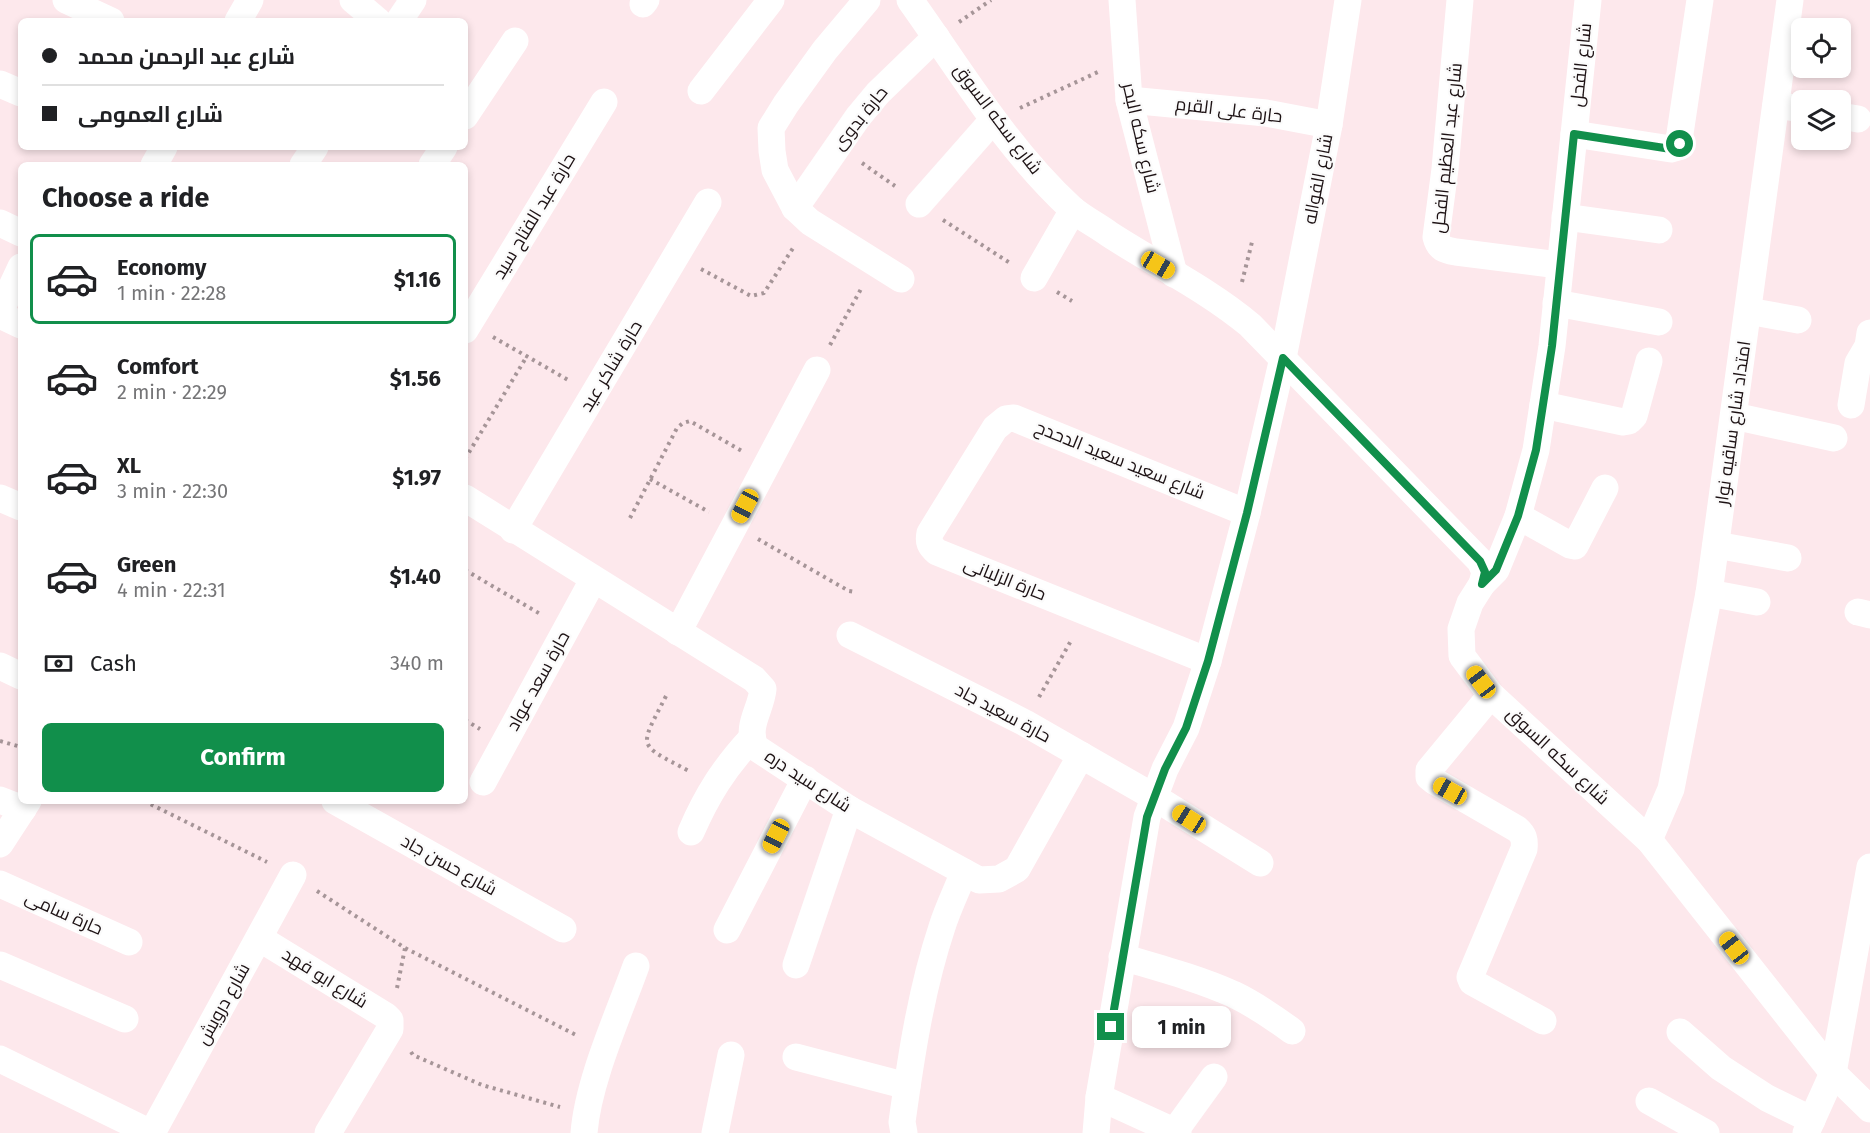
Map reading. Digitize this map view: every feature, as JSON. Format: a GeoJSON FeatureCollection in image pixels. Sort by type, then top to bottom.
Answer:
{"type":"FeatureCollection","features":[{"type":"Feature","properties":{"kind":"street"},"geometry":{"type":"LineString","coordinates":[[66,0],[105,18]]}},
{"type":"Feature","properties":{"kind":"street"},"geometry":{"type":"LineString","coordinates":[[353,0],[374,18]]}},
{"type":"Feature","properties":{"kind":"street"},"geometry":{"type":"LineString","coordinates":[[401,18],[413,0]]}},
{"type":"Feature","properties":{"kind":"street"},"geometry":{"type":"LineString","coordinates":[[700,91],[771,0]]}},
{"type":"Feature","properties":{"kind":"street"},"geometry":{"type":"LineString","coordinates":[[867,0],[825,50],[771,128],[775,170],[802,215],[902,279]]}},
{"type":"Feature","properties":{"kind":"street","name":"شارع سكه السوق"},"geometry":{"type":"LineString","coordinates":[[909,0],[993,120],[1021,155],[1073,210],[1235,313],[1283,358],[1480,561],[1485,572],[1482,584],[1470,603],[1461,629],[1462,656],[1491,695],[1649,840],[1833,1073],[1870,1109]]}},
{"type":"Feature","properties":{"kind":"street","name":"شارع سكه البحر"},"geometry":{"type":"LineString","coordinates":[[1122,0],[1129,100],[1174,274]]}},
{"type":"Feature","properties":{"kind":"street","name":"شارع الفواله"},"geometry":{"type":"LineString","coordinates":[[1096,1133],[1122,957],[1147,817],[1165,769],[1186,728],[1208,661],[1247,513],[1283,358],[1329,125],[1348,0]]}},
{"type":"Feature","properties":{"kind":"street","name":"شارع عبد العظيم الفحل"},"geometry":{"type":"LineString","coordinates":[[1461,0],[1445,169],[1436,237],[1438,246],[1456,252],[1559,265]]}},
{"type":"Feature","properties":{"kind":"street","name":"شارع الفحل"},"geometry":{"type":"LineString","coordinates":[[1482,584],[1496,570],[1518,516],[1536,450],[1552,346],[1588,0]]}},
{"type":"Feature","properties":{"kind":"street"},"geometry":{"type":"LineString","coordinates":[[1574,134],[1671,149],[1678,147],[1700,0]]}},
{"type":"Feature","properties":{"kind":"street","name":"امتداد شارع ساقيه نوار"},"geometry":{"type":"LineString","coordinates":[[1649,840],[1671,789],[1709,593],[1748,311],[1789,107],[1790,0]]}},
{"type":"Feature","properties":{"kind":"street","name":"حارة بدوى"},"geometry":{"type":"LineString","coordinates":[[802,215],[837,144],[879,93],[936,37]]}},
{"type":"Feature","properties":{"kind":"street"},"geometry":{"type":"LineString","coordinates":[[468,112],[515,41]]}},
{"type":"Feature","properties":{"kind":"street"},"geometry":{"type":"LineString","coordinates":[[0,84],[18,92]]}},
{"type":"Feature","properties":{"kind":"street","name":"حارة على القرم"},"geometry":{"type":"LineString","coordinates":[[1129,100],[1266,113],[1329,125]]}},
{"type":"Feature","properties":{"kind":"street","name":"حارة عبد الفتاح سيد"},"geometry":{"type":"LineString","coordinates":[[468,325],[604,102]]}},
{"type":"Feature","properties":{"kind":"street"},"geometry":{"type":"LineString","coordinates":[[919,204],[993,120]]}},
{"type":"Feature","properties":{"kind":"street","name":"حارة شاكر عيد"},"geometry":{"type":"LineString","coordinates":[[513,530],[708,202]]}},
{"type":"Feature","properties":{"kind":"street"},"geometry":{"type":"LineString","coordinates":[[1034,278],[1073,210]]}},
{"type":"Feature","properties":{"kind":"street"},"geometry":{"type":"LineString","coordinates":[[1564,217],[1659,230]]}},
{"type":"Feature","properties":{"kind":"street"},"geometry":{"type":"LineString","coordinates":[[0,224],[18,232]]}},
{"type":"Feature","properties":{"kind":"street"},"geometry":{"type":"LineString","coordinates":[[18,274],[0,313],[18,323]]}},
{"type":"Feature","properties":{"kind":"street"},"geometry":{"type":"LineString","coordinates":[[1556,303],[1659,322]]}},
{"type":"Feature","properties":{"kind":"street"},"geometry":{"type":"LineString","coordinates":[[1748,311],[1798,320]]}},
{"type":"Feature","properties":{"kind":"street"},"geometry":{"type":"LineString","coordinates":[[1851,405],[1858,363],[1868,346],[1870,333]]}},
{"type":"Feature","properties":{"kind":"street"},"geometry":{"type":"LineString","coordinates":[[1543,405],[1623,422],[1629,421],[1634,416],[1649,361]]}},
{"type":"Feature","properties":{"kind":"street"},"geometry":{"type":"LineString","coordinates":[[678,632],[817,370]]}},
{"type":"Feature","properties":{"kind":"street"},"geometry":{"type":"LineString","coordinates":[[1734,416],[1834,438]]}},
{"type":"Feature","properties":{"kind":"street","name":"شارع سعيد سعيد الدحدح"},"geometry":{"type":"LineString","coordinates":[[995,428],[1006,419],[1021,420],[1247,513]]}},
{"type":"Feature","properties":{"kind":"street","name":"حارة الزلبانى"},"geometry":{"type":"LineString","coordinates":[[995,428],[930,533],[931,547],[937,552],[1208,661]]}},
{"type":"Feature","properties":{"kind":"street"},"geometry":{"type":"LineString","coordinates":[[1518,516],[1575,546],[1605,488]]}},
{"type":"Feature","properties":{"kind":"street"},"geometry":{"type":"LineString","coordinates":[[0,498],[18,506]]}},
{"type":"Feature","properties":{"kind":"street","name":"شارع سيد دره"},"geometry":{"type":"LineString","coordinates":[[468,500],[754,680],[763,688],[762,700],[752,723],[752,738],[755,747],[849,809],[979,880],[999,879],[1017,869],[1081,755]]}},
{"type":"Feature","properties":{"kind":"street"},"geometry":{"type":"LineString","coordinates":[[1716,545],[1788,558]]}},
{"type":"Feature","properties":{"kind":"street","name":"حارة سعد عواد"},"geometry":{"type":"LineString","coordinates":[[483,782],[593,580]]}},
{"type":"Feature","properties":{"kind":"street"},"geometry":{"type":"LineString","coordinates":[[1709,593],[1757,602]]}},
{"type":"Feature","properties":{"kind":"street","name":"حارة سعيد جاد"},"geometry":{"type":"LineString","coordinates":[[850,635],[1024,723],[1154,797],[1260,863]]}},
{"type":"Feature","properties":{"kind":"street"},"geometry":{"type":"LineString","coordinates":[[0,666],[18,675]]}},
{"type":"Feature","properties":{"kind":"street"},"geometry":{"type":"LineString","coordinates":[[1491,695],[1429,770],[1429,777],[1523,834],[1524,849],[1470,977],[1472,982],[1543,1021]]}},
{"type":"Feature","properties":{"kind":"street"},"geometry":{"type":"LineString","coordinates":[[691,832],[715,784],[752,738]]}},
{"type":"Feature","properties":{"kind":"street"},"geometry":{"type":"LineString","coordinates":[[727,930],[805,779]]}},
{"type":"Feature","properties":{"kind":"street"},"geometry":{"type":"LineString","coordinates":[[0,844],[17,803]]}},
{"type":"Feature","properties":{"kind":"street","name":"شارع حسن جاد"},"geometry":{"type":"LineString","coordinates":[[340,804],[563,929]]}},
{"type":"Feature","properties":{"kind":"street"},"geometry":{"type":"LineString","coordinates":[[796,965],[849,809]]}},
{"type":"Feature","properties":{"kind":"street"},"geometry":{"type":"LineString","coordinates":[[904,1133],[902,1122],[911,1054],[942,928],[964,872]]}},
{"type":"Feature","properties":{"kind":"street"},"geometry":{"type":"LineString","coordinates":[[1680,1032],[1730,1074],[1809,1127],[1833,1073],[1860,990],[1870,872]]}},
{"type":"Feature","properties":{"kind":"street","name":"شارع درويش"},"geometry":{"type":"LineString","coordinates":[[152,1133],[293,875]]}},
{"type":"Feature","properties":{"kind":"street","name":"حارة سامى"},"geometry":{"type":"LineString","coordinates":[[0,884],[129,942]]}},
{"type":"Feature","properties":{"kind":"street","name":"شارع ابو فهد"},"geometry":{"type":"LineString","coordinates":[[259,938],[390,1020]]}},
{"type":"Feature","properties":{"kind":"street"},"geometry":{"type":"LineString","coordinates":[[1122,957],[1203,982],[1235,995],[1264,1011],[1292,1031]]}},
{"type":"Feature","properties":{"kind":"street"},"geometry":{"type":"LineString","coordinates":[[0,964],[125,1019]]}},
{"type":"Feature","properties":{"kind":"street"},"geometry":{"type":"LineString","coordinates":[[585,1124],[606,1050],[636,966]]}},
{"type":"Feature","properties":{"kind":"street"},"geometry":{"type":"LineString","coordinates":[[328,1133],[390,1029],[390,1020]]}},
{"type":"Feature","properties":{"kind":"street"},"geometry":{"type":"LineString","coordinates":[[715,1133],[731,1055]]}},
{"type":"Feature","properties":{"kind":"street"},"geometry":{"type":"LineString","coordinates":[[796,1057],[907,1086]]}},
{"type":"Feature","properties":{"kind":"street"},"geometry":{"type":"LineString","coordinates":[[0,1059],[152,1133]]}},
{"type":"Feature","properties":{"kind":"street"},"geometry":{"type":"LineString","coordinates":[[1100,1097],[1176,1132],[1214,1077]]}},
{"type":"Feature","properties":{"kind":"street"},"geometry":{"type":"LineString","coordinates":[[1648,1101],[1706,1133]]}},
{"type":"Feature","properties":{"kind":"path"},"geometry":{"type":"LineString","coordinates":[[936,37],[991,0]]}},
{"type":"Feature","properties":{"kind":"path"},"geometry":{"type":"LineString","coordinates":[[993,120],[1126,59]]}},
{"type":"Feature","properties":{"kind":"path"},"geometry":{"type":"LineString","coordinates":[[837,144],[919,204],[1072,302]]}},
{"type":"Feature","properties":{"kind":"path"},"geometry":{"type":"LineString","coordinates":[[676,256],[751,296],[764,293],[802,215]]}},
{"type":"Feature","properties":{"kind":"path"},"geometry":{"type":"LineString","coordinates":[[1235,313],[1252,242]]}},
{"type":"Feature","properties":{"kind":"path"},"geometry":{"type":"LineString","coordinates":[[817,370],[875,261]]}},
{"type":"Feature","properties":{"kind":"path"},"geometry":{"type":"LineString","coordinates":[[468,327],[527,356],[594,394]]}},
{"type":"Feature","properties":{"kind":"path"},"geometry":{"type":"LineString","coordinates":[[468,454],[527,356]]}},
{"type":"Feature","properties":{"kind":"path"},"geometry":{"type":"LineString","coordinates":[[630,518],[677,428],[683,423],[690,421],[766,466]]}},
{"type":"Feature","properties":{"kind":"path"},"geometry":{"type":"LineString","coordinates":[[650,478],[849,591],[855,592]]}},
{"type":"Feature","properties":{"kind":"path"},"geometry":{"type":"LineString","coordinates":[[468,572],[566,629]]}},
{"type":"Feature","properties":{"kind":"path"},"geometry":{"type":"LineString","coordinates":[[1024,723],[1088,612]]}},
{"type":"Feature","properties":{"kind":"path"},"geometry":{"type":"LineString","coordinates":[[666,696],[647,732],[648,746],[654,752],[715,784]]}},
{"type":"Feature","properties":{"kind":"path"},"geometry":{"type":"LineString","coordinates":[[0,741],[18,746]]}},
{"type":"Feature","properties":{"kind":"path"},"geometry":{"type":"LineString","coordinates":[[150,804],[293,875],[405,948],[606,1050]]}},
{"type":"Feature","properties":{"kind":"path"},"geometry":{"type":"LineString","coordinates":[[405,948],[390,1020],[413,1055],[482,1085],[585,1124]]}},
{"type":"Feature","properties":{"kind":"route"},"geometry":{"type":"LineString","coordinates":[[1111,1027],[1147,817],[1165,769],[1186,728],[1208,661],[1247,513],[1283,358],[1480,561],[1485,572],[1482,584],[1496,570],[1518,516],[1536,450],[1552,346],[1574,134],[1671,149],[1680,144]]}}]}
